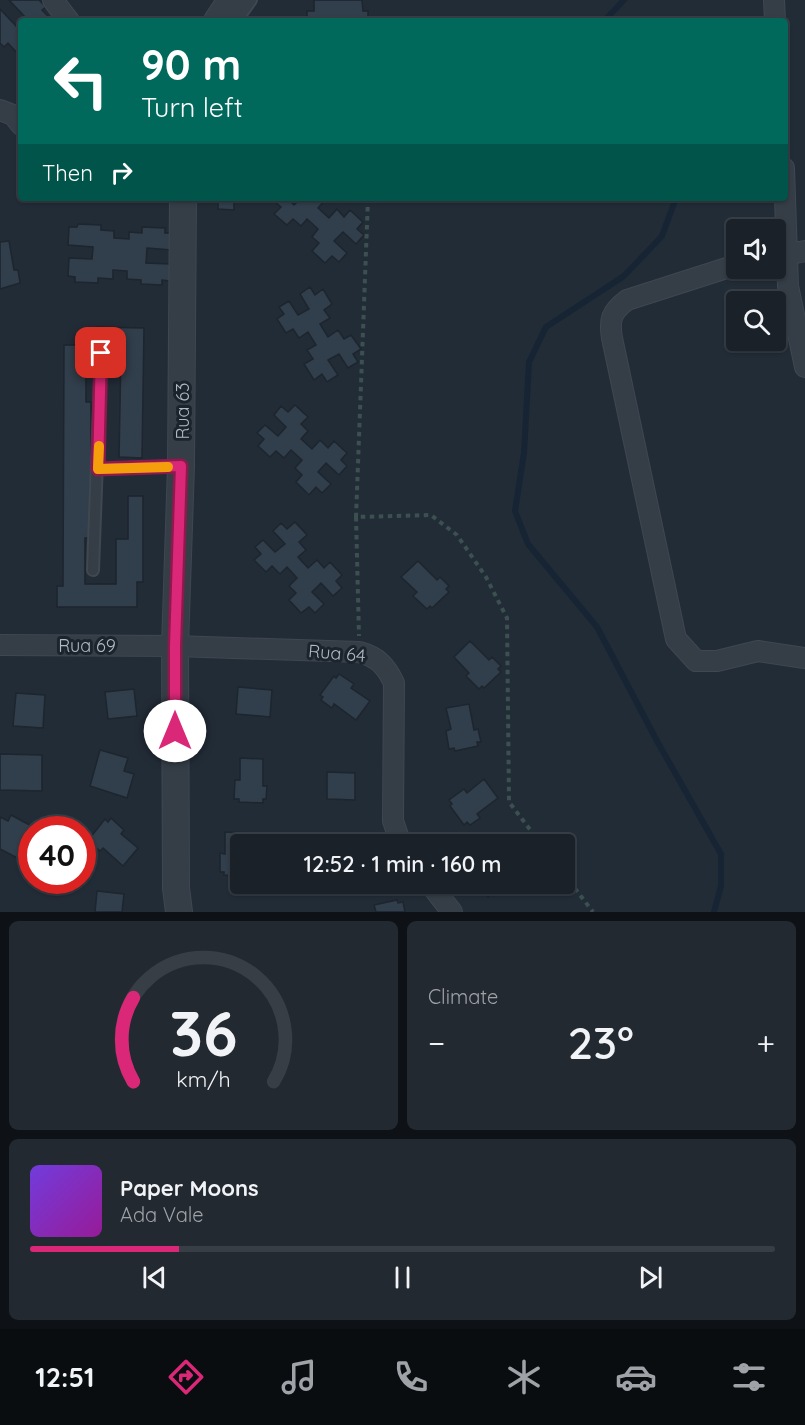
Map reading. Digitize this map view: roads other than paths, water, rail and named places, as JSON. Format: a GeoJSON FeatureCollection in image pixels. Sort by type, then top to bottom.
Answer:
{"type":"FeatureCollection","features":[{"type":"Feature","properties":{"kind":"street"},"geometry":{"type":"LineString","coordinates":[[53,0],[67,18]]}},
{"type":"Feature","properties":{"kind":"street"},"geometry":{"type":"LineString","coordinates":[[219,18],[231,0]]}},
{"type":"Feature","properties":{"kind":"street"},"geometry":{"type":"LineString","coordinates":[[774,0],[775,18]]}},
{"type":"Feature","properties":{"kind":"street"},"geometry":{"type":"LineString","coordinates":[[0,110],[13,115],[18,121]]}},
{"type":"Feature","properties":{"kind":"street","name":"Rua 63"},"geometry":{"type":"LineString","coordinates":[[179,912],[176,888],[175,646],[181,466],[183,201]]}},
{"type":"Feature","properties":{"kind":"street"},"geometry":{"type":"LineString","coordinates":[[786,201],[788,286],[805,367]]}},
{"type":"Feature","properties":{"kind":"street"},"geometry":{"type":"LineString","coordinates":[[726,268],[627,300],[615,309],[609,322],[612,339],[676,639],[696,662],[717,661],[758,651],[805,658]]}},
{"type":"Feature","properties":{"kind":"street","name":"Rua 69"},"geometry":{"type":"LineString","coordinates":[[0,645],[175,646]]}},
{"type":"Feature","properties":{"kind":"street","name":"Rua 64"},"geometry":{"type":"LineString","coordinates":[[175,646],[359,652],[374,655],[387,668],[394,683],[393,821],[398,834]]}},
{"type":"Feature","properties":{"kind":"street"},"geometry":{"type":"LineString","coordinates":[[438,894],[452,912]]}},
{"type":"Feature","properties":{"kind":"lane"},"geometry":{"type":"LineString","coordinates":[[238,18],[251,0]]}},
{"type":"Feature","properties":{"kind":"lane"},"geometry":{"type":"LineString","coordinates":[[93,570],[101,353]]}},
{"type":"Feature","properties":{"kind":"lane"},"geometry":{"type":"LineString","coordinates":[[98,469],[181,466]]}},
{"type":"Feature","properties":{"kind":"waterway"},"geometry":{"type":"LineString","coordinates":[[607,18],[624,0]]}},
{"type":"Feature","properties":{"kind":"waterway"},"geometry":{"type":"LineString","coordinates":[[675,201],[662,236],[624,276],[546,327],[529,362],[524,453],[515,511],[528,544],[597,627],[657,741],[721,854],[721,886],[714,912]]}}]}
